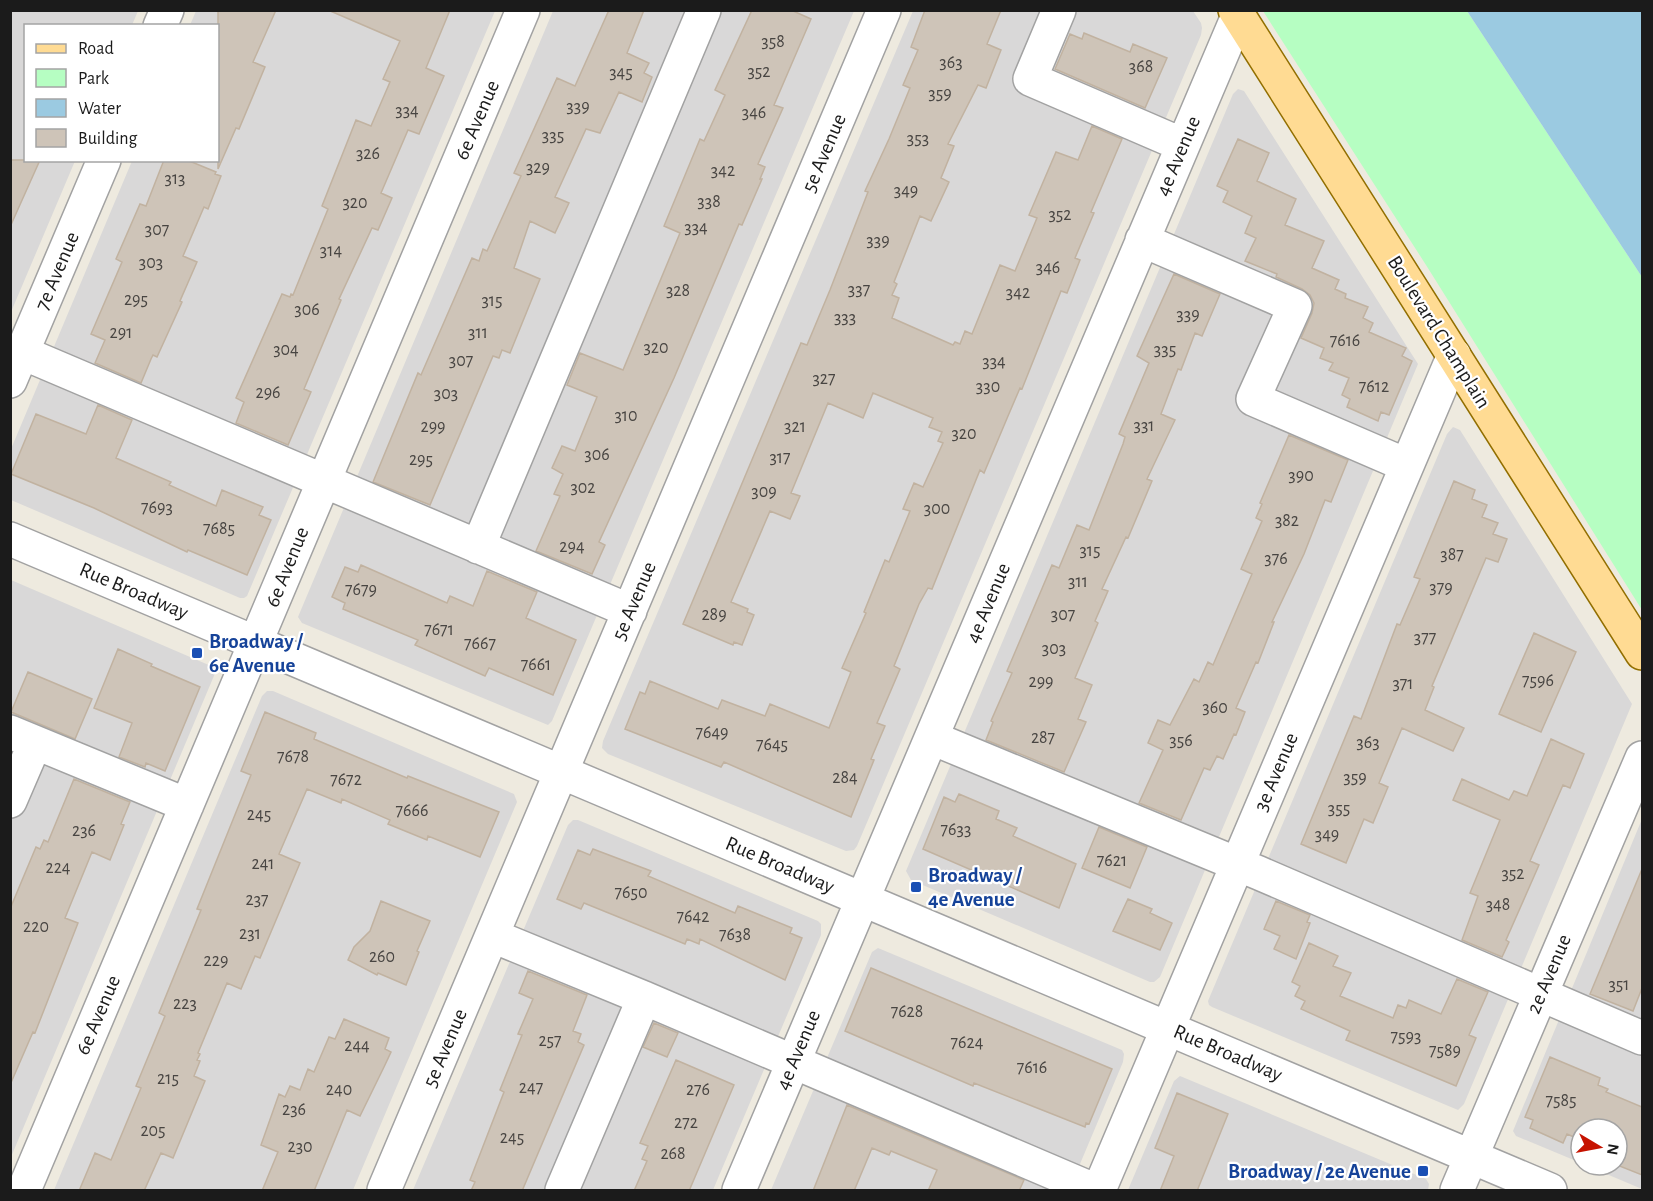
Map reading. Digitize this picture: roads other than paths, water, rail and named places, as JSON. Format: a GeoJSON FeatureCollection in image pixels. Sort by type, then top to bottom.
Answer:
{"type":"FeatureCollection","features":[{"type":"Feature","properties":{"kind":"main road","name":"Boulevard Champlain"},"geometry":{"type":"LineString","coordinates":[[1236,13],[1642,653]]}},
{"type":"Feature","properties":{"kind":"street"},"geometry":{"type":"LineString","coordinates":[[161,24],[167,10]]}},
{"type":"Feature","properties":{"kind":"street","name":"6e Avenue"},"geometry":{"type":"LineString","coordinates":[[24,1191],[523,10]]}},
{"type":"Feature","properties":{"kind":"street"},"geometry":{"type":"LineString","coordinates":[[478,547],[705,10]]}},
{"type":"Feature","properties":{"kind":"street","name":"5e Avenue"},"geometry":{"type":"LineString","coordinates":[[384,1191],[884,10]]}},
{"type":"Feature","properties":{"kind":"street"},"geometry":{"type":"LineString","coordinates":[[1059,10],[1030,79],[1183,145]]}},
{"type":"Feature","properties":{"kind":"street","name":"4e Avenue"},"geometry":{"type":"LineString","coordinates":[[739,1191],[1183,145],[1236,13]]}},
{"type":"Feature","properties":{"kind":"street","name":"7e Avenue"},"geometry":{"type":"LineString","coordinates":[[17,367],[103,162]]}},
{"type":"Feature","properties":{"kind":"street"},"geometry":{"type":"LineString","coordinates":[[1142,240],[1295,306],[1253,399],[1406,465]]}},
{"type":"Feature","properties":{"kind":"street","name":"3e Avenue"},"geometry":{"type":"LineString","coordinates":[[1099,1191],[1454,355]]}},
{"type":"Feature","properties":{"kind":"street"},"geometry":{"type":"LineString","coordinates":[[17,367],[323,481],[630,611]]}},
{"type":"Feature","properties":{"kind":"street","name":"Rue Broadway"},"geometry":{"type":"LineString","coordinates":[[10,539],[1550,1191]]}},
{"type":"Feature","properties":{"kind":"street"},"geometry":{"type":"LineString","coordinates":[[10,801],[23,738],[187,805]]}},
{"type":"Feature","properties":{"kind":"street"},"geometry":{"type":"LineString","coordinates":[[932,738],[1238,864],[1642,1038]]}},
{"type":"Feature","properties":{"kind":"street","name":"2e Avenue"},"geometry":{"type":"LineString","coordinates":[[1457,1191],[1642,758]]}},
{"type":"Feature","properties":{"kind":"street"},"geometry":{"type":"LineString","coordinates":[[492,936],[1094,1191]]}},
{"type":"Feature","properties":{"kind":"street"},"geometry":{"type":"LineString","coordinates":[[562,1191],[644,999]]}},
{"type":"Feature","properties":{"kind":"water"},"geometry":{"type":"Polygon","coordinates":[[[1467,11],[1642,11],[1642,277],[1467,11]]]}},
{"type":"Feature","properties":{"kind":"place","name":"Broadway / 6e Avenue"},"geometry":{"type":"Point","coordinates":[197,653]}},
{"type":"Feature","properties":{"kind":"place","name":"Broadway / 4e Avenue"},"geometry":{"type":"Point","coordinates":[916,887]}},
{"type":"Feature","properties":{"kind":"place","name":"Broadway / 2e Avenue"},"geometry":{"type":"Point","coordinates":[1423,1171]}}]}
